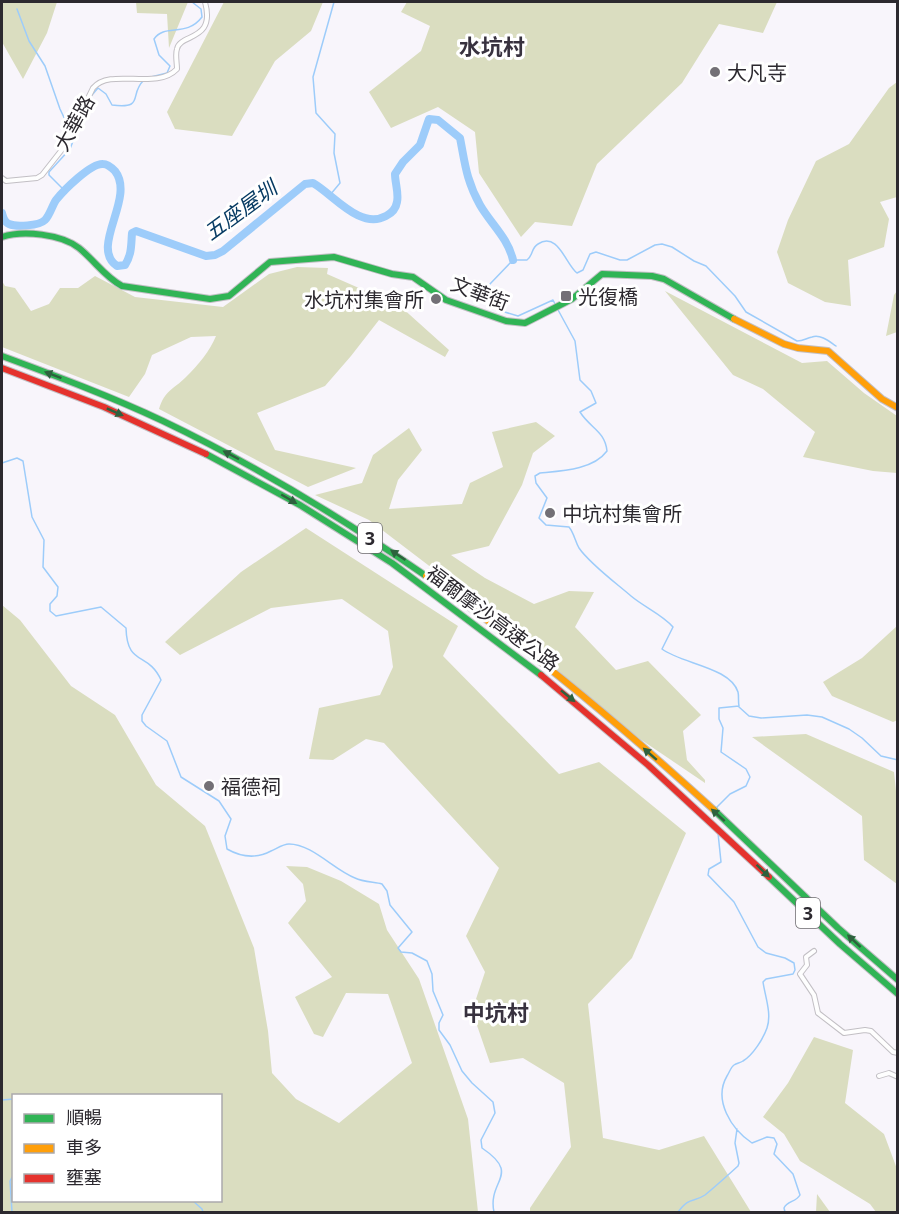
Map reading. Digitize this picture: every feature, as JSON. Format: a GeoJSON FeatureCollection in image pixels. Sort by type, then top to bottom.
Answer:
{"type":"FeatureCollection","features":[{"type":"Feature","properties":{"kind":"main road","name":"文華街"},"geometry":{"type":"LineString","coordinates":[[2,237],[10,234],[51,236],[78,247],[111,280],[122,286],[210,300],[222,299],[233,293],[270,262],[326,256],[339,258],[392,274],[413,277],[446,300],[506,321],[525,322],[557,307],[579,295],[598,276],[606,273],[652,276],[664,279],[750,328],[784,344],[803,349],[817,348],[828,351],[882,399],[897,408]]}},
{"type":"Feature","properties":{"kind":"main road","name":"福爾摩沙高速公路"},"geometry":{"type":"LineString","coordinates":[[2,356],[94,391],[224,451],[315,501],[398,555],[594,705],[743,837],[897,980]]}},
{"type":"Feature","properties":{"kind":"main road","name":"福爾摩沙高速公路"},"geometry":{"type":"LineString","coordinates":[[2,368],[90,401],[156,430],[264,484],[394,564],[588,712],[721,830],[897,993]]}},
{"type":"Feature","properties":{"kind":"street","name":"大華路"},"geometry":{"type":"LineString","coordinates":[[2,178],[6,181],[38,178],[42,175],[64,147],[98,82],[166,77],[177,69],[177,48],[195,36],[206,24],[208,14],[205,2]]}},
{"type":"Feature","properties":{"kind":"street"},"geometry":{"type":"LineString","coordinates":[[814,951],[806,957],[807,965],[800,974],[814,995],[818,1013],[844,1033],[872,1031],[888,1048],[897,1053]]}},
{"type":"Feature","properties":{"kind":"street"},"geometry":{"type":"LineString","coordinates":[[879,1076],[889,1073],[897,1077]]}},
{"type":"Feature","properties":{"kind":"green space"},"geometry":{"type":"Polygon","coordinates":[[[2,2],[57,2],[47,33],[23,79],[2,42],[2,2]]]}},
{"type":"Feature","properties":{"kind":"green space"},"geometry":{"type":"Polygon","coordinates":[[[136,2],[188,2],[169,48],[167,14],[137,13],[136,2]]]}},
{"type":"Feature","properties":{"kind":"green space"},"geometry":{"type":"Polygon","coordinates":[[[224,2],[323,2],[311,31],[275,61],[232,136],[175,129],[167,112],[224,2]]]}},
{"type":"Feature","properties":{"kind":"green space"},"geometry":{"type":"Polygon","coordinates":[[[407,2],[777,2],[763,33],[719,24],[682,83],[597,164],[572,226],[535,222],[521,237],[479,173],[475,132],[438,107],[391,128],[369,92],[421,51],[430,26],[401,12],[407,2]]]}},
{"type":"Feature","properties":{"kind":"green space"},"geometry":{"type":"Polygon","coordinates":[[[897,82],[897,197],[880,202],[889,219],[884,247],[848,260],[851,306],[825,302],[788,283],[777,252],[788,220],[816,161],[849,144],[889,88],[897,82]]]}},
{"type":"Feature","properties":{"kind":"green space"},"geometry":{"type":"Polygon","coordinates":[[[297,267],[328,268],[327,274],[400,306],[449,350],[445,357],[379,320],[325,386],[257,413],[275,450],[356,468],[308,487],[159,409],[167,394],[203,358],[216,336],[191,337],[152,355],[145,374],[129,397],[2,347],[2,281],[5,286],[15,288],[31,311],[49,304],[60,288],[78,288],[95,276],[135,297],[223,307],[269,274],[297,267]]]}},
{"type":"Feature","properties":{"kind":"green space"},"geometry":{"type":"Polygon","coordinates":[[[665,291],[802,363],[827,361],[864,393],[897,416],[897,473],[873,471],[803,457],[815,432],[763,389],[733,375],[665,291]]]}},
{"type":"Feature","properties":{"kind":"green space"},"geometry":{"type":"Polygon","coordinates":[[[897,291],[897,332],[886,336],[894,295],[897,291]]]}},
{"type":"Feature","properties":{"kind":"green space"},"geometry":{"type":"Polygon","coordinates":[[[536,422],[555,436],[533,453],[522,485],[489,546],[451,555],[485,578],[534,604],[569,591],[594,592],[575,627],[616,670],[648,661],[701,715],[683,731],[687,760],[705,780],[705,783],[640,739],[470,597],[369,520],[315,495],[362,483],[373,455],[409,428],[422,450],[398,480],[389,509],[462,504],[470,483],[503,467],[492,432],[536,422]]]}},
{"type":"Feature","properties":{"kind":"green space"},"geometry":{"type":"Polygon","coordinates":[[[306,528],[458,626],[443,656],[559,774],[599,762],[686,833],[632,958],[588,1004],[603,1138],[659,1150],[704,1136],[751,1212],[530,1212],[530,1208],[571,1147],[564,1083],[523,1058],[490,1063],[472,1011],[485,972],[466,936],[499,868],[384,743],[366,739],[333,760],[309,759],[319,708],[380,695],[393,667],[388,631],[342,599],[271,608],[180,655],[165,642],[241,572],[306,528]]]}},
{"type":"Feature","properties":{"kind":"green space"},"geometry":{"type":"Polygon","coordinates":[[[2,605],[20,620],[71,686],[115,715],[156,785],[205,826],[254,948],[268,1031],[272,1073],[296,1099],[339,1123],[412,1063],[388,994],[346,993],[323,1037],[314,1034],[295,997],[332,977],[288,923],[306,901],[303,884],[286,866],[307,867],[341,881],[379,904],[387,930],[419,979],[468,1119],[478,1212],[2,1212],[2,605]]]}},
{"type":"Feature","properties":{"kind":"green space"},"geometry":{"type":"Polygon","coordinates":[[[897,626],[898,720],[893,722],[832,696],[823,682],[862,658],[897,626]]]}},
{"type":"Feature","properties":{"kind":"green space"},"geometry":{"type":"Polygon","coordinates":[[[806,734],[894,772],[898,810],[897,884],[864,860],[862,816],[752,737],[806,734]]]}},
{"type":"Feature","properties":{"kind":"green space"},"geometry":{"type":"Polygon","coordinates":[[[814,1037],[853,1050],[845,1103],[884,1134],[897,1169],[897,1212],[876,1212],[870,1204],[800,1161],[784,1134],[763,1117],[788,1083],[814,1037]]]}},
{"type":"Feature","properties":{"kind":"green space"},"geometry":{"type":"Polygon","coordinates":[[[817,1194],[830,1212],[816,1212],[817,1194]]]}},
{"type":"Feature","properties":{"kind":"waterway"},"geometry":{"type":"LineString","coordinates":[[147,78],[167,73],[170,66],[159,55],[154,39],[164,32],[189,27],[202,17],[201,9],[192,2]]}},
{"type":"Feature","properties":{"kind":"waterway","name":"五座屋圳"},"geometry":{"type":"LineString","coordinates":[[330,195],[340,183],[334,153],[335,134],[316,113],[313,77],[334,2]]}},
{"type":"Feature","properties":{"kind":"waterway"},"geometry":{"type":"LineString","coordinates":[[17,9],[29,41],[45,66],[69,128]]}},
{"type":"Feature","properties":{"kind":"waterway"},"geometry":{"type":"LineString","coordinates":[[92,95],[98,88],[106,94],[112,105],[129,105],[135,100],[139,86],[144,80]]}},
{"type":"Feature","properties":{"kind":"waterway"},"geometry":{"type":"LineString","coordinates":[[65,191],[49,175],[49,172],[70,149],[88,102]]}},
{"type":"Feature","properties":{"kind":"waterway","name":"五座屋圳"},"geometry":{"type":"LineString","coordinates":[[2,213],[6,222],[12,225],[38,224],[45,220],[56,200],[71,184],[85,172],[105,164],[115,171],[120,182],[120,195],[108,247],[110,258],[117,266],[125,265],[131,249],[132,233],[136,231],[206,256],[215,255],[223,251],[305,184],[313,183],[357,215],[376,219],[388,215],[397,202],[395,174],[420,145],[429,119],[438,120],[460,138],[475,196],[503,238],[513,260]]}},
{"type":"Feature","properties":{"kind":"waterway"},"geometry":{"type":"LineString","coordinates":[[555,304],[553,300],[518,316],[498,310],[488,292],[489,285],[513,260],[527,260],[536,246],[545,241],[556,245],[577,273],[583,270],[590,254],[596,252],[627,260],[655,245],[662,244],[706,266],[735,296],[746,312],[797,341],[819,337],[836,346]]}},
{"type":"Feature","properties":{"kind":"waterway"},"geometry":{"type":"LineString","coordinates":[[557,308],[575,341],[580,380],[591,391],[596,403],[580,412],[600,434],[607,451],[585,466],[540,473],[535,476],[536,483],[547,498],[539,518],[546,525],[569,527],[579,548],[590,560],[631,596],[673,627],[662,649],[681,659],[716,671],[726,677],[738,692],[739,706],[719,708],[719,719],[723,728],[721,752],[746,769],[750,777],[746,786],[730,794],[717,807],[717,810]]}},
{"type":"Feature","properties":{"kind":"waterway"},"geometry":{"type":"LineString","coordinates":[[2,463],[17,458],[23,461],[32,517],[44,540],[43,567],[58,587],[57,596],[50,604],[50,611],[56,616],[101,607],[126,628],[127,640],[134,654],[150,665],[161,680],[142,715],[142,721],[167,741],[181,777],[219,801],[231,819],[225,836],[227,849],[238,854],[254,856],[265,854],[287,844],[298,845],[355,878],[382,884],[387,891],[390,905],[412,932],[398,948],[401,952],[412,953],[427,961],[432,974],[433,991],[443,1015],[439,1023],[439,1030],[450,1045],[462,1071],[493,1102],[495,1113],[481,1140],[482,1148],[494,1157],[502,1172],[493,1201],[494,1212]]}},
{"type":"Feature","properties":{"kind":"waterway"},"geometry":{"type":"LineString","coordinates":[[739,707],[749,716],[761,718],[807,715],[822,717],[849,729],[881,756],[898,760]]}},
{"type":"Feature","properties":{"kind":"waterway"},"geometry":{"type":"LineString","coordinates":[[718,833],[721,862],[709,869],[708,875],[734,902],[758,947],[766,953],[794,963],[793,974],[766,979],[763,982],[768,1011],[767,1028],[750,1055],[732,1067],[723,1085],[722,1095],[726,1113],[744,1137],[752,1143],[767,1137],[774,1138],[777,1144],[774,1154],[793,1174],[800,1195],[785,1206],[785,1212]]}},
{"type":"Feature","properties":{"kind":"waterway"},"geometry":{"type":"LineString","coordinates":[[2,1100],[12,1099]]}},
{"type":"Feature","properties":{"kind":"waterway"},"geometry":{"type":"LineString","coordinates":[[678,1212],[689,1202],[705,1195],[738,1166],[735,1143],[737,1129]]}},
{"type":"Feature","properties":{"kind":"waterway"},"geometry":{"type":"LineString","coordinates":[[12,1178],[10,1181],[12,1212]]}},
{"type":"Feature","properties":{"kind":"waterway"},"geometry":{"type":"LineString","coordinates":[[194,1202],[203,1212]]}},
{"type":"Feature","properties":{"kind":"traffic: fast"},"geometry":{"type":"LineString","coordinates":[[2,237],[31,234],[62,239],[79,248],[110,278],[122,286],[210,299],[229,296],[270,262],[334,257],[392,274],[413,277],[446,300],[506,321],[525,323],[572,299],[602,274],[652,276],[664,279],[734,319]]}},
{"type":"Feature","properties":{"kind":"traffic: fast"},"geometry":{"type":"LineString","coordinates":[[2,356],[123,403],[197,438],[298,493],[426,576]]}},
{"type":"Feature","properties":{"kind":"traffic: fast"},"geometry":{"type":"LineString","coordinates":[[206,454],[300,505],[392,563],[541,675]]}},
{"type":"Feature","properties":{"kind":"traffic: fast"},"geometry":{"type":"LineString","coordinates":[[714,810],[838,928],[898,980]]}},
{"type":"Feature","properties":{"kind":"traffic: fast"},"geometry":{"type":"LineString","coordinates":[[769,877],[840,944],[898,994]]}},
{"type":"Feature","properties":{"kind":"traffic: slow"},"geometry":{"type":"LineString","coordinates":[[734,319],[784,344],[828,351],[882,399],[898,408]]}},
{"type":"Feature","properties":{"kind":"traffic: slow"},"geometry":{"type":"LineString","coordinates":[[426,576],[574,688],[714,810]]}},
{"type":"Feature","properties":{"kind":"traffic: jam"},"geometry":{"type":"LineString","coordinates":[[2,368],[104,407],[206,454]]}},
{"type":"Feature","properties":{"kind":"traffic: jam"},"geometry":{"type":"LineString","coordinates":[[541,675],[648,765],[769,877]]}},
{"type":"Feature","properties":{"kind":"place","name":"大凡寺"},"geometry":{"type":"Point","coordinates":[715,72]}},
{"type":"Feature","properties":{"kind":"place","name":"光復橋"},"geometry":{"type":"Point","coordinates":[566,296]}},
{"type":"Feature","properties":{"kind":"place","name":"水坑村集會所"},"geometry":{"type":"Point","coordinates":[436,299]}},
{"type":"Feature","properties":{"kind":"place","name":"中坑村集會所"},"geometry":{"type":"Point","coordinates":[550,513]}},
{"type":"Feature","properties":{"kind":"place","name":"福德祠"},"geometry":{"type":"Point","coordinates":[209,786]}},
{"type":"Feature","properties":{"kind":"district","name":"水坑村"},"geometry":{"type":"Point","coordinates":[492,46]}},
{"type":"Feature","properties":{"kind":"district","name":"中坑村"},"geometry":{"type":"Point","coordinates":[496,1012]}}]}
